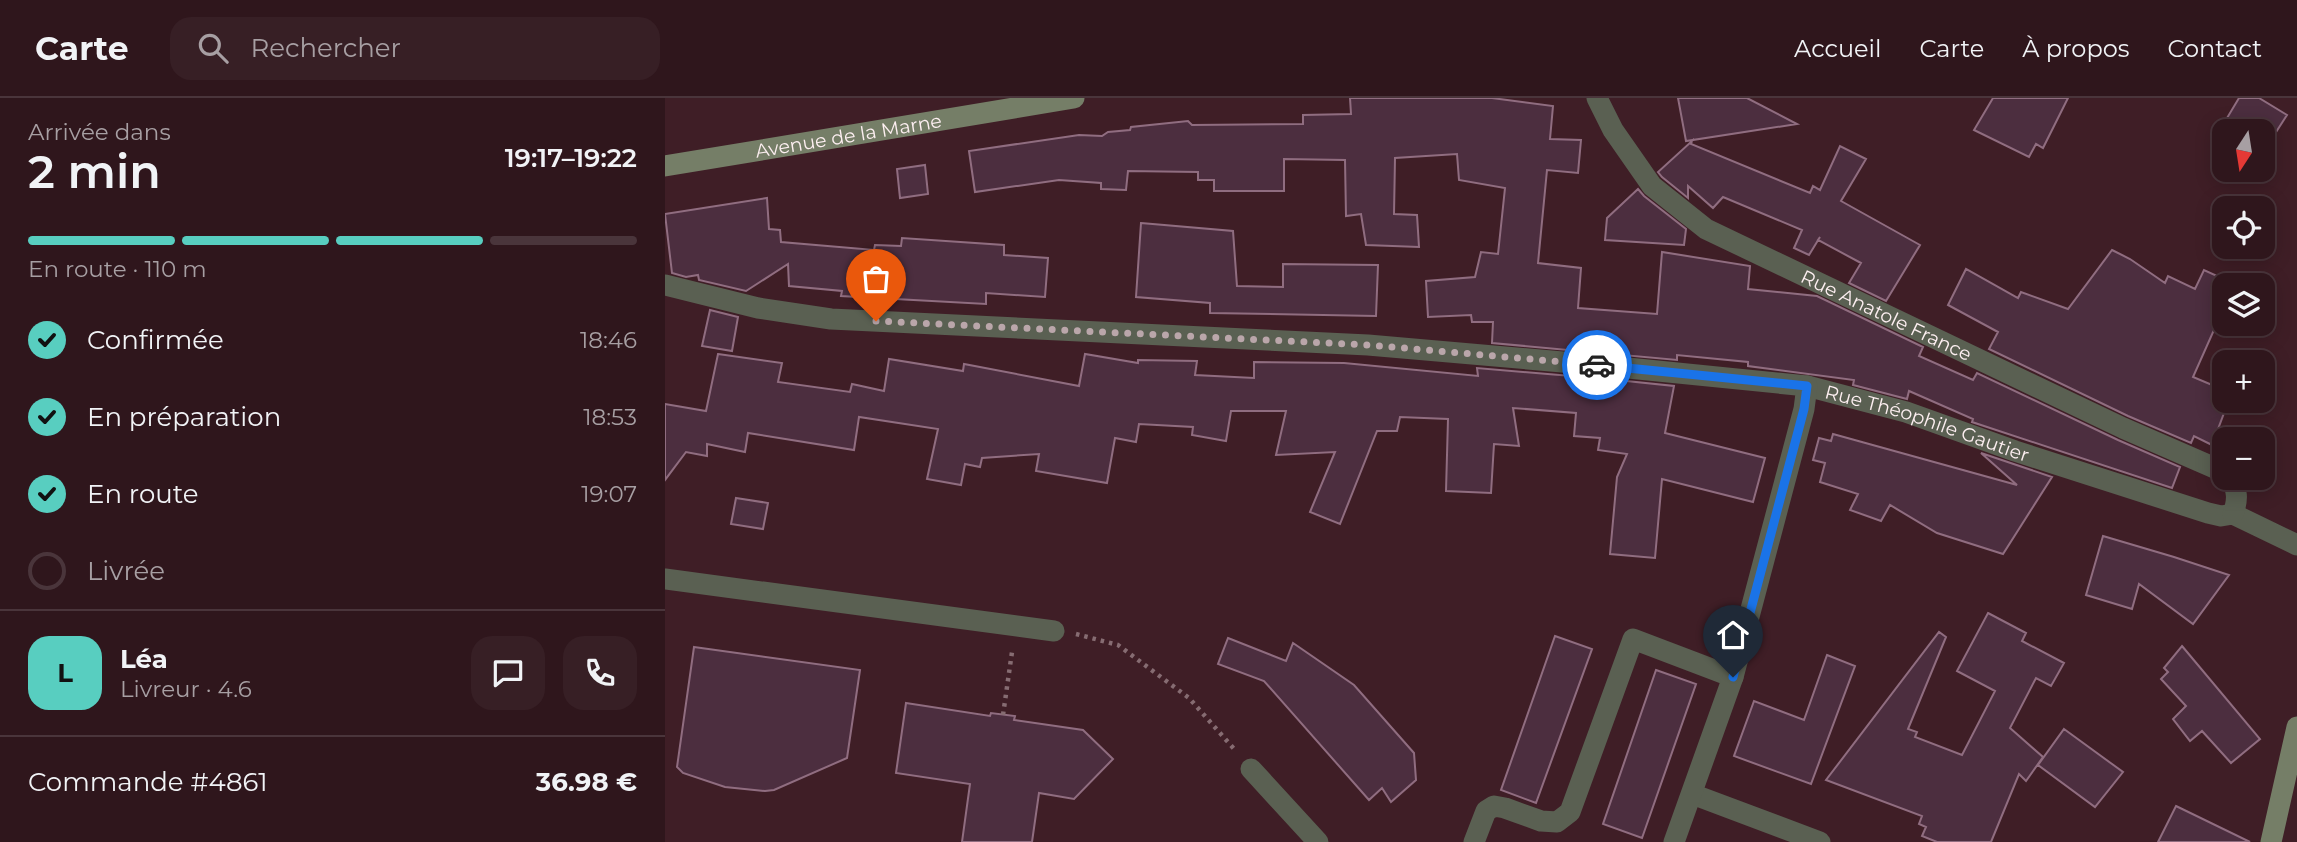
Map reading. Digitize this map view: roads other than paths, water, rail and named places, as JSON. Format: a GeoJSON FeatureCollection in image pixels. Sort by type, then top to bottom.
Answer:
{"type":"FeatureCollection","features":[{"type":"Feature","properties":{"kind":"main road","name":"Avenue de la Marne"},"geometry":{"type":"LineString","coordinates":[[665,166],[1074,98]]}},
{"type":"Feature","properties":{"kind":"main road"},"geometry":{"type":"LineString","coordinates":[[2270,842],[2297,727]]}},
{"type":"Feature","properties":{"kind":"street","name":"Rue Anatole France"},"geometry":{"type":"LineString","coordinates":[[1597,98],[1613,131],[1652,186],[1706,229],[2123,428],[2212,467]]}},
{"type":"Feature","properties":{"kind":"street","name":"Rue Théophile Gautier"},"geometry":{"type":"LineString","coordinates":[[665,285],[758,308],[831,318],[1369,345],[1807,386],[1906,412],[2208,513],[2221,516],[2232,514],[2297,545]]}},
{"type":"Feature","properties":{"kind":"street"},"geometry":{"type":"LineString","coordinates":[[1674,842],[1733,677],[1804,409],[1807,386]]}},
{"type":"Feature","properties":{"kind":"street"},"geometry":{"type":"LineString","coordinates":[[2232,514],[2237,503],[2235,490]]}},
{"type":"Feature","properties":{"kind":"street"},"geometry":{"type":"LineString","coordinates":[[665,579],[1054,632]]}},
{"type":"Feature","properties":{"kind":"street"},"geometry":{"type":"LineString","coordinates":[[1474,842],[1486,811],[1494,806],[1541,821],[1557,822],[1570,813],[1633,639],[1733,677]]}},
{"type":"Feature","properties":{"kind":"street"},"geometry":{"type":"LineString","coordinates":[[1251,769],[1318,842]]}},
{"type":"Feature","properties":{"kind":"street"},"geometry":{"type":"LineString","coordinates":[[1692,794],[1820,842]]}}]}
